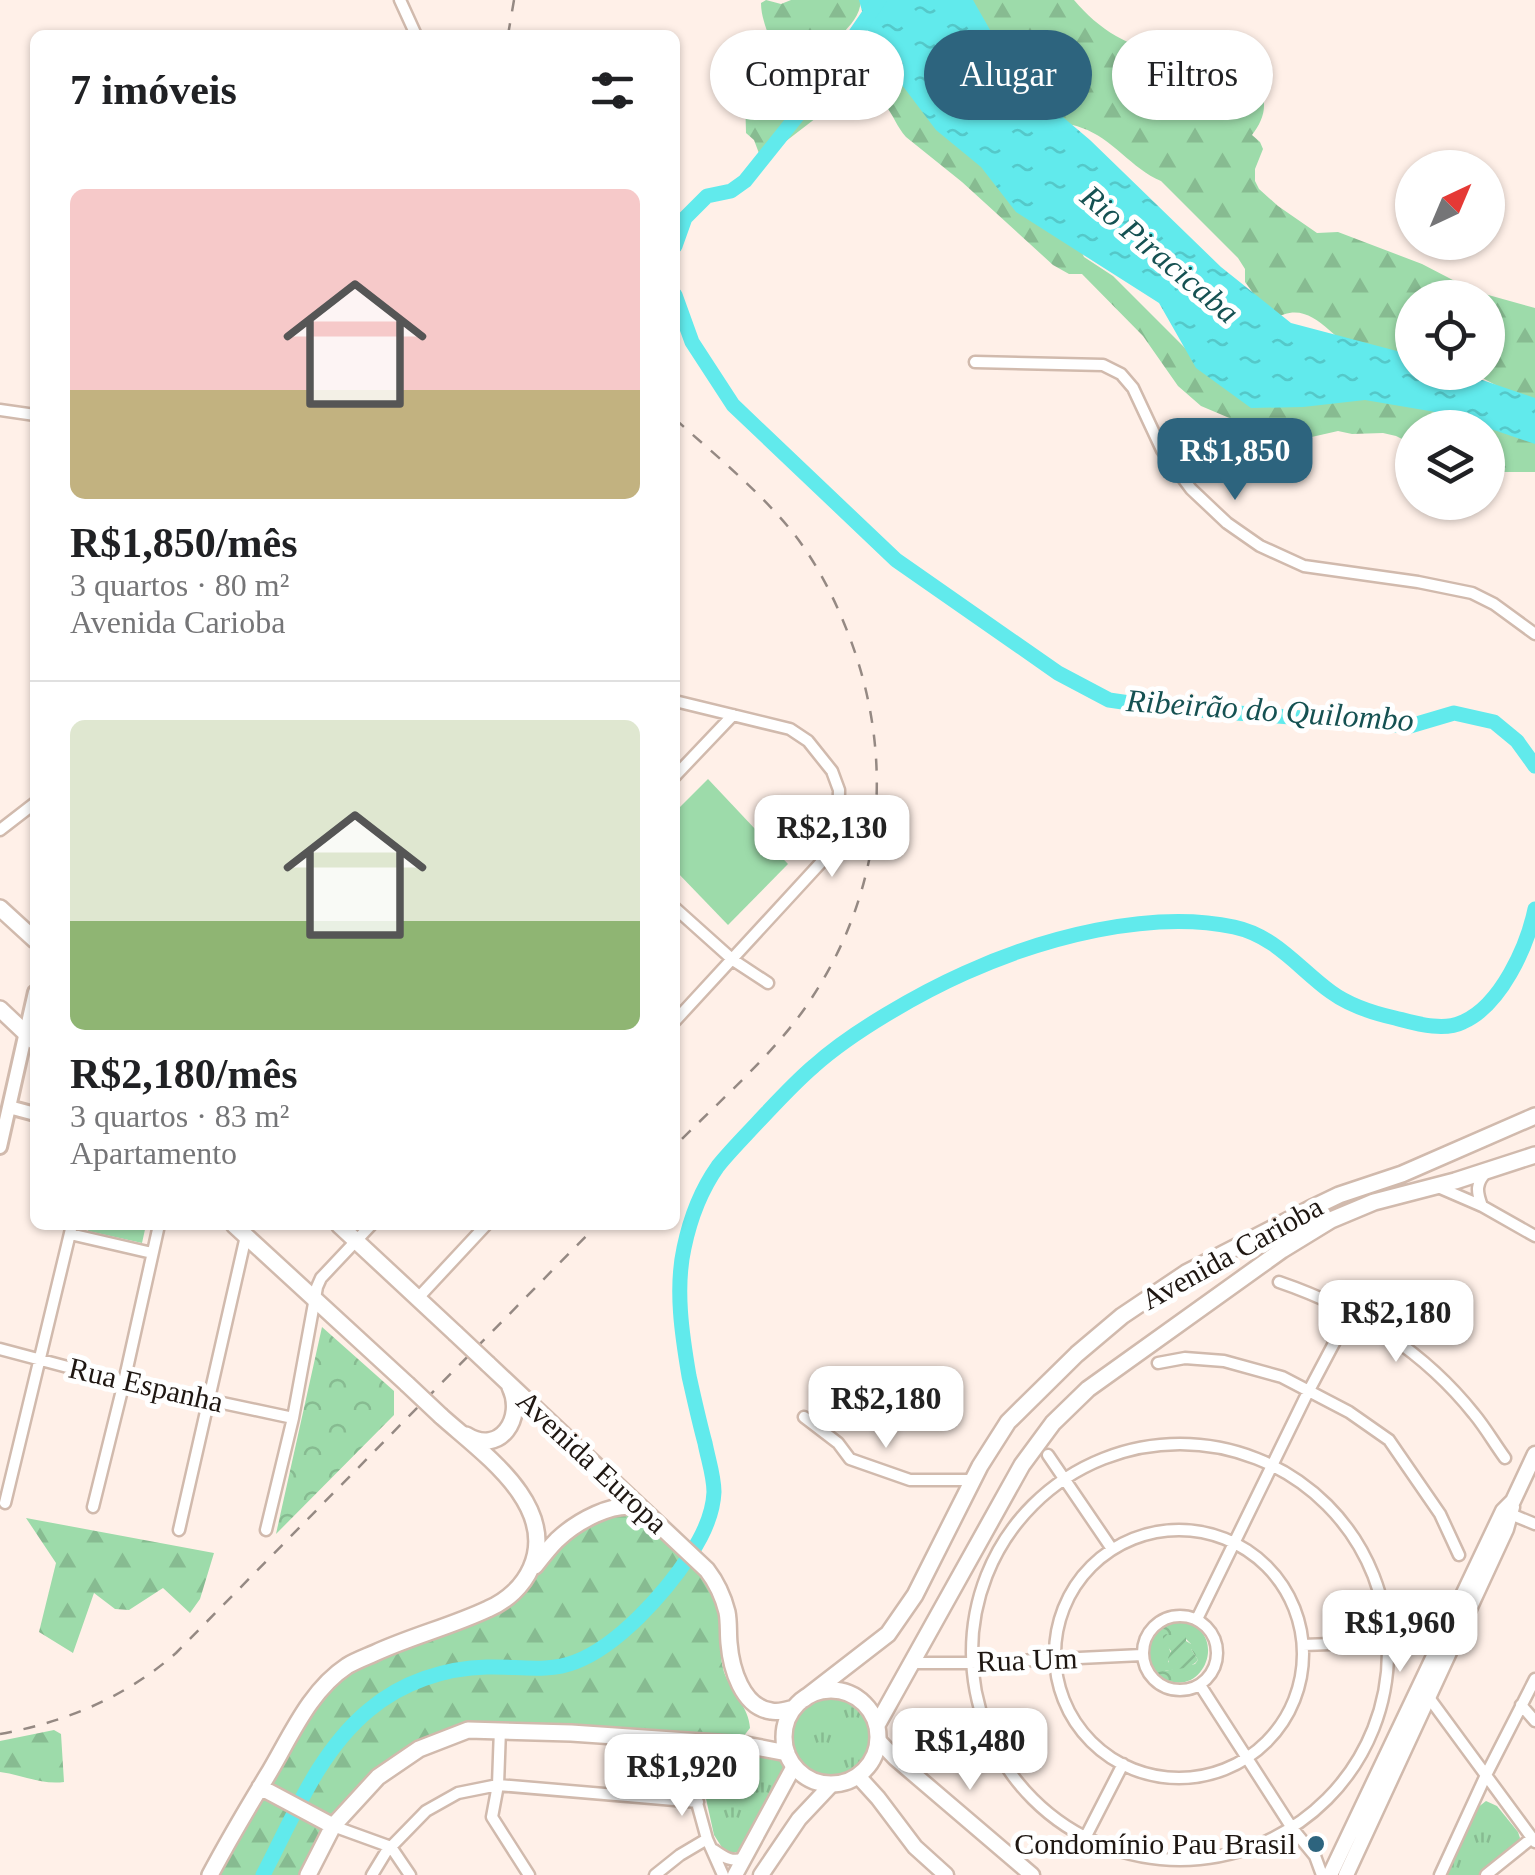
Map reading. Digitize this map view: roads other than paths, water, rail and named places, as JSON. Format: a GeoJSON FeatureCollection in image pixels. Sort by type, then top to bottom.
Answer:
{"type":"FeatureCollection","features":[{"type":"Feature","properties":{"kind":"main road"},"geometry":{"type":"LineString","coordinates":[[0,908],[30,935]]}},
{"type":"Feature","properties":{"kind":"main road"},"geometry":{"type":"LineString","coordinates":[[0,1009],[30,1037]]}},
{"type":"Feature","properties":{"kind":"main road","name":"Avenida Carioba"},"geometry":{"type":"LineString","coordinates":[[799,1704],[888,1634],[902,1616],[1008,1422],[1122,1316],[1186,1273],[1314,1207],[1535,1116]]}},
{"type":"Feature","properties":{"kind":"main road","name":"Avenida Carioba"},"geometry":{"type":"LineString","coordinates":[[878,1733],[912,1663],[1022,1465],[1042,1436],[1076,1400],[1314,1230],[1374,1202],[1535,1155]]}},
{"type":"Feature","properties":{"kind":"main road","name":"Avenida Europa"},"geometry":{"type":"LineString","coordinates":[[344,1230],[698,1560],[714,1579],[724,1601],[731,1657],[740,1685],[754,1704],[769,1712],[799,1704]]}},
{"type":"Feature","properties":{"kind":"main road"},"geometry":{"type":"LineString","coordinates":[[240,1231],[507,1478],[526,1501],[536,1528],[536,1555],[530,1573]]}},
{"type":"Feature","properties":{"kind":"main road"},"geometry":{"type":"LineString","coordinates":[[454,1428],[481,1442],[503,1433],[516,1414],[507,1382]]}},
{"type":"Feature","properties":{"kind":"main road"},"geometry":{"type":"LineString","coordinates":[[1346,1875],[1423,1693],[1535,1454]]}},
{"type":"Feature","properties":{"kind":"main road"},"geometry":{"type":"LineString","coordinates":[[210,1875],[295,1727],[322,1688],[348,1666],[490,1608],[514,1593],[555,1542],[574,1528],[616,1508],[640,1508]]}},
{"type":"Feature","properties":{"kind":"main road"},"geometry":{"type":"LineString","coordinates":[[878,1733],[876,1754],[868,1766],[858,1776],[832,1784],[805,1776],[791,1759],[785,1730],[799,1704],[818,1692],[832,1690],[860,1700],[895,1758],[1032,1875]]}},
{"type":"Feature","properties":{"kind":"main road"},"geometry":{"type":"LineString","coordinates":[[1330,1875],[1423,1693]]}},
{"type":"Feature","properties":{"kind":"main road"},"geometry":{"type":"LineString","coordinates":[[308,1875],[332,1826],[378,1777],[408,1756],[468,1730],[746,1745],[791,1759]]}},
{"type":"Feature","properties":{"kind":"main road"},"geometry":{"type":"LineString","coordinates":[[734,1875],[791,1759]]}},
{"type":"Feature","properties":{"kind":"main road"},"geometry":{"type":"LineString","coordinates":[[858,1776],[914,1846],[946,1875]]}},
{"type":"Feature","properties":{"kind":"main road"},"geometry":{"type":"LineString","coordinates":[[761,1875],[798,1819],[832,1784]]}},
{"type":"Feature","properties":{"kind":"main road"},"geometry":{"type":"LineString","coordinates":[[260,1787],[332,1826]]}},
{"type":"Feature","properties":{"kind":"street"},"geometry":{"type":"LineString","coordinates":[[400,0],[414,30]]}},
{"type":"Feature","properties":{"kind":"street"},"geometry":{"type":"LineString","coordinates":[[975,362],[1103,365],[1121,374],[1133,388],[1162,450],[1191,489],[1227,523],[1260,546],[1304,566],[1472,593],[1535,634]]}},
{"type":"Feature","properties":{"kind":"street"},"geometry":{"type":"LineString","coordinates":[[0,410],[30,415]]}},
{"type":"Feature","properties":{"kind":"street"},"geometry":{"type":"LineString","coordinates":[[680,701],[790,729],[808,741],[832,771],[838,790],[838,844],[680,1017]]}},
{"type":"Feature","properties":{"kind":"street"},"geometry":{"type":"LineString","coordinates":[[680,771],[733,715]]}},
{"type":"Feature","properties":{"kind":"street"},"geometry":{"type":"LineString","coordinates":[[0,830],[30,807]]}},
{"type":"Feature","properties":{"kind":"street"},"geometry":{"type":"LineString","coordinates":[[680,913],[732,960],[768,983]]}},
{"type":"Feature","properties":{"kind":"street"},"geometry":{"type":"LineString","coordinates":[[0,1147],[5,1106],[30,1041]]}},
{"type":"Feature","properties":{"kind":"street"},"geometry":{"type":"LineString","coordinates":[[5,1106],[30,1113]]}},
{"type":"Feature","properties":{"kind":"street"},"geometry":{"type":"LineString","coordinates":[[1482,1206],[1477,1186],[1487,1171]]}},
{"type":"Feature","properties":{"kind":"street"},"geometry":{"type":"LineString","coordinates":[[1435,1186],[1482,1206],[1535,1236]]}},
{"type":"Feature","properties":{"kind":"street"},"geometry":{"type":"LineString","coordinates":[[5,1504],[5,1477],[40,1360],[71,1230],[152,1252]]}},
{"type":"Feature","properties":{"kind":"street"},"geometry":{"type":"LineString","coordinates":[[93,1507],[158,1230]]}},
{"type":"Feature","properties":{"kind":"street"},"geometry":{"type":"LineString","coordinates":[[266,1530],[293,1418],[314,1299],[322,1278],[366,1230]]}},
{"type":"Feature","properties":{"kind":"street"},"geometry":{"type":"LineString","coordinates":[[418,1298],[481,1230]]}},
{"type":"Feature","properties":{"kind":"street"},"geometry":{"type":"LineString","coordinates":[[179,1530],[210,1401],[240,1231]]}},
{"type":"Feature","properties":{"kind":"street"},"geometry":{"type":"LineString","coordinates":[[1279,1282],[1351,1312],[1396,1340],[1438,1374],[1474,1414],[1504,1458]]}},
{"type":"Feature","properties":{"kind":"street"},"geometry":{"type":"LineString","coordinates":[[1197,1620],[1351,1312]]}},
{"type":"Feature","properties":{"kind":"street","name":"Rua Espanha"},"geometry":{"type":"LineString","coordinates":[[0,1350],[124,1382],[293,1418]]}},
{"type":"Feature","properties":{"kind":"street"},"geometry":{"type":"LineString","coordinates":[[1158,1363],[1185,1358],[1224,1362],[1282,1376],[1349,1412],[1389,1440],[1440,1514],[1459,1556]]}},
{"type":"Feature","properties":{"kind":"street"},"geometry":{"type":"LineString","coordinates":[[804,1416],[838,1443],[850,1460],[910,1480],[973,1480]]}},
{"type":"Feature","properties":{"kind":"street"},"geometry":{"type":"LineString","coordinates":[[1167,1444],[1204,1445],[1239,1452],[1273,1466],[1304,1486],[1332,1510],[1354,1539],[1372,1571],[1383,1606],[1388,1643],[1379,1715],[1346,1780],[1292,1828],[1260,1845],[1226,1856],[1190,1861],[1154,1859],[1119,1852],[1085,1838],[1048,1814],[1018,1783],[994,1746],[978,1706],[971,1663],[973,1619],[984,1577],[1004,1538],[1031,1505],[1064,1478],[1096,1460],[1131,1449],[1167,1444]]}},
{"type":"Feature","properties":{"kind":"street"},"geometry":{"type":"LineString","coordinates":[[1048,1454],[1112,1549]]}},
{"type":"Feature","properties":{"kind":"street"},"geometry":{"type":"LineString","coordinates":[[1509,1509],[1535,1524]]}},
{"type":"Feature","properties":{"kind":"street"},"geometry":{"type":"LineString","coordinates":[[1159,1531],[1210,1534],[1234,1542],[1260,1560],[1282,1584],[1296,1613],[1302,1644],[1298,1688],[1279,1727],[1248,1757],[1200,1776],[1173,1778],[1147,1774],[1101,1750],[1082,1731],[1059,1685],[1055,1659],[1058,1627],[1068,1596],[1080,1578],[1112,1549],[1134,1537],[1159,1531]]}},
{"type":"Feature","properties":{"kind":"street"},"geometry":{"type":"LineString","coordinates":[[1175,1615],[1197,1620],[1213,1635],[1217,1657],[1208,1678],[1200,1685],[1178,1690],[1158,1684],[1144,1666],[1147,1633],[1154,1624],[1175,1615]]}},
{"type":"Feature","properties":{"kind":"street"},"geometry":{"type":"LineString","coordinates":[[1302,1644],[1416,1641]]}},
{"type":"Feature","properties":{"kind":"street","name":"Rua Um"},"geometry":{"type":"LineString","coordinates":[[912,1663],[1142,1655]]}},
{"type":"Feature","properties":{"kind":"street"},"geometry":{"type":"LineString","coordinates":[[1440,1875],[1535,1679]]}},
{"type":"Feature","properties":{"kind":"street"},"geometry":{"type":"LineString","coordinates":[[1200,1685],[1292,1828],[1315,1856],[1322,1875]]}},
{"type":"Feature","properties":{"kind":"street"},"geometry":{"type":"LineString","coordinates":[[1423,1693],[1534,1840],[1486,1875]]}},
{"type":"Feature","properties":{"kind":"street"},"geometry":{"type":"LineString","coordinates":[[1522,1705],[1535,1721]]}},
{"type":"Feature","properties":{"kind":"street"},"geometry":{"type":"LineString","coordinates":[[500,1730],[498,1785],[492,1817],[529,1875]]}},
{"type":"Feature","properties":{"kind":"street"},"geometry":{"type":"LineString","coordinates":[[666,1741],[688,1770],[723,1875]]}},
{"type":"Feature","properties":{"kind":"street"},"geometry":{"type":"LineString","coordinates":[[688,1770],[695,1742]]}},
{"type":"Feature","properties":{"kind":"street"},"geometry":{"type":"LineString","coordinates":[[1085,1838],[1123,1764]]}},
{"type":"Feature","properties":{"kind":"street"},"geometry":{"type":"LineString","coordinates":[[372,1875],[391,1847],[426,1811],[458,1794],[498,1785],[698,1802]]}},
{"type":"Feature","properties":{"kind":"street"},"geometry":{"type":"LineString","coordinates":[[332,1826],[391,1847],[410,1875]]}},
{"type":"Feature","properties":{"kind":"street"},"geometry":{"type":"LineString","coordinates":[[710,1845],[727,1859],[744,1858]]}},
{"type":"Feature","properties":{"kind":"street"},"geometry":{"type":"LineString","coordinates":[[654,1875],[680,1856],[710,1845]]}},
{"type":"Feature","properties":{"kind":"street"},"geometry":{"type":"LineString","coordinates":[[1315,1856],[1337,1860]]}},
{"type":"Feature","properties":{"kind":"water"},"geometry":{"type":"Polygon","coordinates":[[[859,0],[973,0],[990,30],[924,30],[924,114],[904,88],[904,30],[867,30],[859,0]]]}},
{"type":"Feature","properties":{"kind":"water","name":"Rio Piracicaba"},"geometry":{"type":"Polygon","coordinates":[[[928,120],[1066,120],[1221,267],[1291,323],[1395,351],[1395,390],[1505,388],[1535,398],[1535,444],[1505,434],[1505,410],[1424,410],[1365,400],[1251,408],[1196,368],[1159,303],[1016,212],[981,167],[928,120]]]}},
{"type":"Feature","properties":{"kind":"waterway","name":"Ribeirão do Quilombo"},"geometry":{"type":"LineString","coordinates":[[680,232],[685,218],[707,196],[731,191],[745,181],[813,96],[879,0]]}},
{"type":"Feature","properties":{"kind":"waterway","name":"Ribeirão do Quilombo"},"geometry":{"type":"LineString","coordinates":[[680,309],[692,342],[733,405],[896,560],[1058,673],[1109,700],[1157,707],[1410,726],[1454,713],[1494,722],[1517,741],[1535,766]]}},
{"type":"Feature","properties":{"kind":"waterway","name":"Ribeirão do Quilombo"},"geometry":{"type":"LineString","coordinates":[[263,1875],[296,1809],[335,1745],[382,1700],[410,1684],[455,1670],[554,1667],[575,1662],[624,1631],[668,1586],[690,1555],[706,1525],[714,1492],[682,1328],[680,1280],[689,1226],[718,1166],[785,1093],[829,1053],[907,1003],[995,960],[1097,930],[1167,922],[1201,922],[1249,931],[1275,945],[1331,992],[1354,1005],[1420,1024],[1455,1025],[1477,1014],[1500,989],[1519,957],[1535,909]]}},
{"type":"Feature","properties":{"kind":"railway"},"geometry":{"type":"LineString","coordinates":[[509,30],[514,0]]}},
{"type":"Feature","properties":{"kind":"railway"},"geometry":{"type":"LineString","coordinates":[[680,423],[763,499],[817,568],[845,626],[865,686],[877,778],[867,868],[837,955],[783,1036],[680,1141]]}},
{"type":"Feature","properties":{"kind":"railway"},"geometry":{"type":"LineString","coordinates":[[0,1734],[72,1715],[116,1695],[176,1653],[592,1230]]}},
{"type":"Feature","properties":{"kind":"place","name":"Condomínio Pau Brasil"},"geometry":{"type":"Point","coordinates":[1316,1844]}}]}
